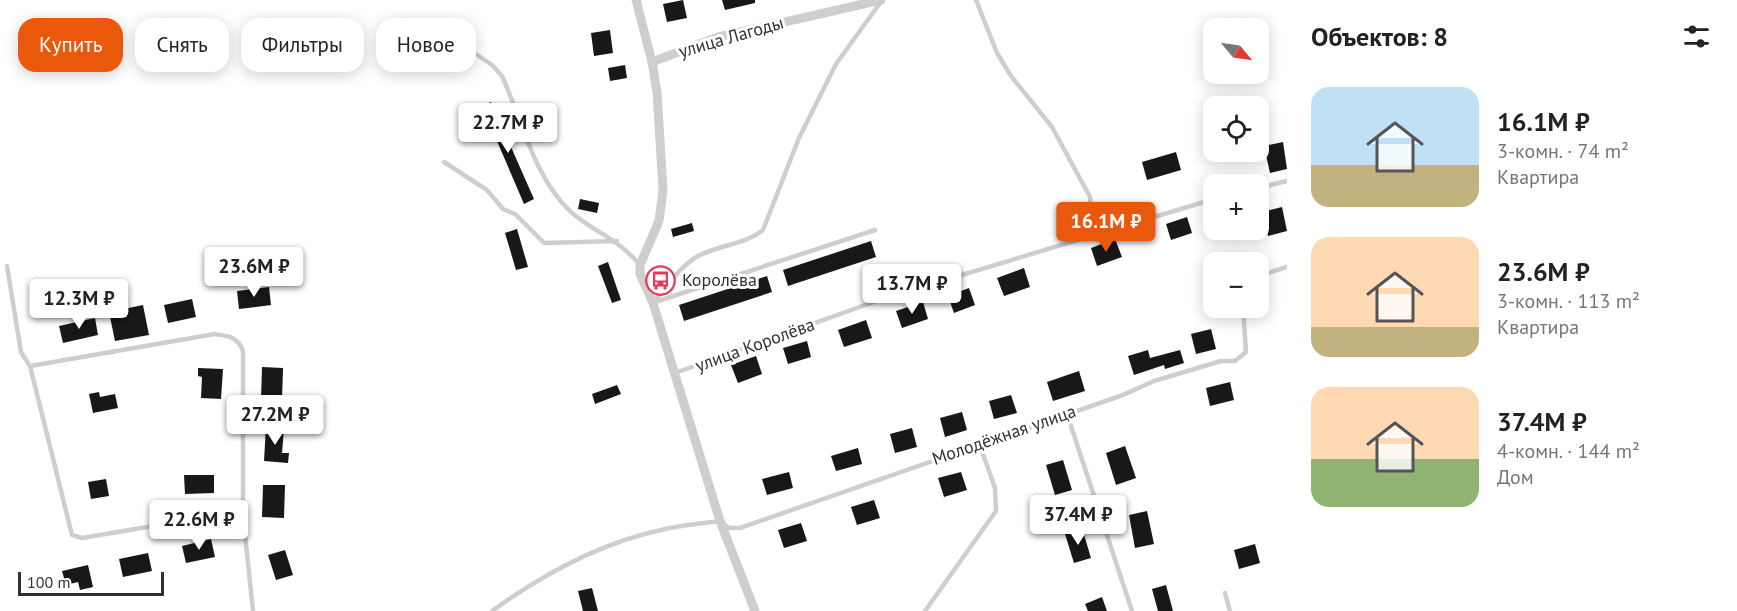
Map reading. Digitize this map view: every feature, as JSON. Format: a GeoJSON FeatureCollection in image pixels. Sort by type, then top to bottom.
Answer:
{"type":"FeatureCollection","features":[{"type":"Feature","properties":{"kind":"street"},"geometry":{"type":"LineString","coordinates":[[636,0],[652,62],[657,92],[662,209],[640,266],[640,274],[653,303],[720,521],[755,611]]}},
{"type":"Feature","properties":{"kind":"street","name":"улица Лагоды"},"geometry":{"type":"LineString","coordinates":[[652,62],[718,37],[881,0]]}},
{"type":"Feature","properties":{"kind":"lane"},"geometry":{"type":"LineString","coordinates":[[653,303],[690,262],[700,255],[755,237],[763,230],[799,138],[836,64],[881,0]]}},
{"type":"Feature","properties":{"kind":"lane"},"geometry":{"type":"LineString","coordinates":[[976,0],[997,53],[1011,76],[1052,127],[1090,197],[1092,234]]}},
{"type":"Feature","properties":{"kind":"lane"},"geometry":{"type":"LineString","coordinates":[[476,54],[492,65],[502,76],[538,163],[556,194],[575,215],[617,241],[640,266]]}},
{"type":"Feature","properties":{"kind":"lane"},"geometry":{"type":"LineString","coordinates":[[444,162],[487,190],[503,209],[515,214],[544,243],[617,241]]}},
{"type":"Feature","properties":{"kind":"lane"},"geometry":{"type":"LineString","coordinates":[[1269,185],[1287,181]]}},
{"type":"Feature","properties":{"kind":"lane","name":"улица Королёва"},"geometry":{"type":"LineString","coordinates":[[675,373],[882,299],[1203,202]]}},
{"type":"Feature","properties":{"kind":"lane"},"geometry":{"type":"LineString","coordinates":[[653,303],[875,230]]}},
{"type":"Feature","properties":{"kind":"lane"},"geometry":{"type":"LineString","coordinates":[[7,266],[21,352],[30,366],[72,535],[82,538],[219,515],[243,515]]}},
{"type":"Feature","properties":{"kind":"lane"},"geometry":{"type":"LineString","coordinates":[[1269,273],[1287,267]]}},
{"type":"Feature","properties":{"kind":"lane","name":"Молодёжная улица"},"geometry":{"type":"LineString","coordinates":[[492,611],[532,582],[599,550],[660,530],[720,521],[729,528],[740,528],[1067,414],[1154,381],[1241,357],[1247,345],[1244,318]]}},
{"type":"Feature","properties":{"kind":"lane"},"geometry":{"type":"LineString","coordinates":[[30,366],[215,334],[236,339],[243,351],[243,515],[253,611]]}},
{"type":"Feature","properties":{"kind":"lane"},"geometry":{"type":"LineString","coordinates":[[1067,414],[1132,611]]}},
{"type":"Feature","properties":{"kind":"lane"},"geometry":{"type":"LineString","coordinates":[[925,611],[996,511],[995,488],[980,443]]}},
{"type":"Feature","properties":{"kind":"lane"},"geometry":{"type":"LineString","coordinates":[[1225,593],[1230,611]]}},
{"type":"Feature","properties":{"kind":"building"},"geometry":{"type":"Polygon","coordinates":[[[683,0],[687,18],[667,22],[663,4],[683,0]]]}},
{"type":"Feature","properties":{"kind":"building"},"geometry":{"type":"Polygon","coordinates":[[[722,0],[755,0],[755,3],[725,10],[722,0]]]}},
{"type":"Feature","properties":{"kind":"building"},"geometry":{"type":"Polygon","coordinates":[[[610,30],[613,53],[594,56],[591,33],[610,30]]]}},
{"type":"Feature","properties":{"kind":"building"},"geometry":{"type":"Polygon","coordinates":[[[625,65],[627,78],[610,81],[608,68],[625,65]]]}},
{"type":"Feature","properties":{"kind":"building"},"geometry":{"type":"Polygon","coordinates":[[[491,102],[534,199],[524,204],[482,106],[491,102]]]}},
{"type":"Feature","properties":{"kind":"building"},"geometry":{"type":"Polygon","coordinates":[[[1283,142],[1287,169],[1270,173],[1268,162],[1269,145],[1283,142]]]}},
{"type":"Feature","properties":{"kind":"building"},"geometry":{"type":"Polygon","coordinates":[[[1176,152],[1181,170],[1147,180],[1142,162],[1176,152]]]}},
{"type":"Feature","properties":{"kind":"building"},"geometry":{"type":"Polygon","coordinates":[[[580,199],[599,203],[597,213],[578,209],[580,199]]]}},
{"type":"Feature","properties":{"kind":"building"},"geometry":{"type":"Polygon","coordinates":[[[1282,207],[1287,231],[1269,236],[1269,210],[1282,207]]]}},
{"type":"Feature","properties":{"kind":"building"},"geometry":{"type":"Polygon","coordinates":[[[1187,217],[1192,233],[1171,240],[1166,224],[1187,217]]]}},
{"type":"Feature","properties":{"kind":"building"},"geometry":{"type":"Polygon","coordinates":[[[692,223],[694,231],[673,237],[671,229],[692,223]]]}},
{"type":"Feature","properties":{"kind":"building"},"geometry":{"type":"Polygon","coordinates":[[[517,229],[528,267],[516,270],[505,233],[517,229]]]}},
{"type":"Feature","properties":{"kind":"building"},"geometry":{"type":"Polygon","coordinates":[[[1115,239],[1122,257],[1097,266],[1091,248],[1115,239]]]}},
{"type":"Feature","properties":{"kind":"building"},"geometry":{"type":"Polygon","coordinates":[[[871,241],[876,257],[788,286],[783,270],[871,241]]]}},
{"type":"Feature","properties":{"kind":"building"},"geometry":{"type":"Polygon","coordinates":[[[608,262],[621,300],[612,303],[598,266],[608,262]]]}},
{"type":"Feature","properties":{"kind":"building"},"geometry":{"type":"Polygon","coordinates":[[[1024,268],[1030,287],[1004,296],[997,278],[1024,268]]]}},
{"type":"Feature","properties":{"kind":"building"},"geometry":{"type":"Polygon","coordinates":[[[767,276],[772,292],[684,321],[679,305],[767,276]]]}},
{"type":"Feature","properties":{"kind":"building"},"geometry":{"type":"Polygon","coordinates":[[[269,287],[271,305],[239,309],[237,291],[269,287]]]}},
{"type":"Feature","properties":{"kind":"building"},"geometry":{"type":"Polygon","coordinates":[[[969,288],[975,305],[954,313],[948,296],[969,288]]]}},
{"type":"Feature","properties":{"kind":"building"},"geometry":{"type":"Polygon","coordinates":[[[192,299],[196,317],[168,323],[164,305],[192,299]]]}},
{"type":"Feature","properties":{"kind":"building"},"geometry":{"type":"Polygon","coordinates":[[[923,302],[928,319],[902,328],[896,311],[923,302]]]}},
{"type":"Feature","properties":{"kind":"building"},"geometry":{"type":"Polygon","coordinates":[[[143,305],[149,335],[115,341],[109,312],[143,305]]]}},
{"type":"Feature","properties":{"kind":"building"},"geometry":{"type":"Polygon","coordinates":[[[95,318],[98,335],[63,343],[59,326],[95,318]]]}},
{"type":"Feature","properties":{"kind":"building"},"geometry":{"type":"Polygon","coordinates":[[[866,320],[872,338],[844,347],[838,330],[866,320]]]}},
{"type":"Feature","properties":{"kind":"building"},"geometry":{"type":"Polygon","coordinates":[[[1211,329],[1216,349],[1196,354],[1191,334],[1211,329]]]}},
{"type":"Feature","properties":{"kind":"building"},"geometry":{"type":"Polygon","coordinates":[[[807,341],[811,357],[788,364],[783,348],[807,341]]]}},
{"type":"Feature","properties":{"kind":"building"},"geometry":{"type":"Polygon","coordinates":[[[1148,350],[1150,358],[1180,350],[1184,363],[1165,369],[1164,365],[1134,375],[1128,356],[1148,350]]]}},
{"type":"Feature","properties":{"kind":"building"},"geometry":{"type":"Polygon","coordinates":[[[756,356],[762,374],[738,383],[731,365],[756,356]]]}},
{"type":"Feature","properties":{"kind":"building"},"geometry":{"type":"Polygon","coordinates":[[[262,367],[283,368],[282,400],[261,399],[262,367]]]}},
{"type":"Feature","properties":{"kind":"building"},"geometry":{"type":"Polygon","coordinates":[[[198,368],[223,369],[221,399],[201,398],[202,377],[198,376],[198,368]]]}},
{"type":"Feature","properties":{"kind":"building"},"geometry":{"type":"Polygon","coordinates":[[[1079,371],[1085,391],[1053,401],[1047,382],[1079,371]]]}},
{"type":"Feature","properties":{"kind":"building"},"geometry":{"type":"Polygon","coordinates":[[[1230,382],[1234,400],[1210,406],[1206,388],[1230,382]]]}},
{"type":"Feature","properties":{"kind":"building"},"geometry":{"type":"Polygon","coordinates":[[[617,385],[621,394],[595,404],[592,394],[617,385]]]}},
{"type":"Feature","properties":{"kind":"building"},"geometry":{"type":"Polygon","coordinates":[[[99,392],[100,397],[115,394],[118,408],[93,413],[89,394],[99,392]]]}},
{"type":"Feature","properties":{"kind":"building"},"geometry":{"type":"Polygon","coordinates":[[[1011,395],[1017,413],[994,419],[989,401],[1011,395]]]}},
{"type":"Feature","properties":{"kind":"building"},"geometry":{"type":"Polygon","coordinates":[[[962,412],[967,430],[945,437],[940,418],[962,412]]]}},
{"type":"Feature","properties":{"kind":"building"},"geometry":{"type":"Polygon","coordinates":[[[266,426],[284,428],[282,453],[289,453],[288,463],[264,461],[266,426]]]}},
{"type":"Feature","properties":{"kind":"building"},"geometry":{"type":"Polygon","coordinates":[[[912,428],[917,447],[895,453],[890,434],[912,428]]]}},
{"type":"Feature","properties":{"kind":"building"},"geometry":{"type":"Polygon","coordinates":[[[1125,446],[1136,478],[1116,485],[1106,453],[1125,446]]]}},
{"type":"Feature","properties":{"kind":"building"},"geometry":{"type":"Polygon","coordinates":[[[858,448],[862,464],[836,471],[831,456],[858,448]]]}},
{"type":"Feature","properties":{"kind":"building"},"geometry":{"type":"Polygon","coordinates":[[[1063,460],[1072,490],[1055,495],[1046,465],[1063,460]]]}},
{"type":"Feature","properties":{"kind":"building"},"geometry":{"type":"Polygon","coordinates":[[[789,472],[793,488],[767,495],[762,479],[789,472]]]}},
{"type":"Feature","properties":{"kind":"building"},"geometry":{"type":"Polygon","coordinates":[[[961,472],[967,490],[944,497],[938,478],[961,472]]]}},
{"type":"Feature","properties":{"kind":"building"},"geometry":{"type":"Polygon","coordinates":[[[184,475],[214,475],[214,493],[185,494],[184,475]]]}},
{"type":"Feature","properties":{"kind":"building"},"geometry":{"type":"Polygon","coordinates":[[[106,479],[109,496],[91,499],[88,482],[106,479]]]}},
{"type":"Feature","properties":{"kind":"building"},"geometry":{"type":"Polygon","coordinates":[[[263,485],[285,485],[284,518],[262,517],[263,485]]]}},
{"type":"Feature","properties":{"kind":"building"},"geometry":{"type":"Polygon","coordinates":[[[874,500],[880,518],[857,525],[851,507],[874,500]]]}},
{"type":"Feature","properties":{"kind":"building"},"geometry":{"type":"Polygon","coordinates":[[[1147,511],[1154,544],[1135,548],[1129,515],[1147,511]]]}},
{"type":"Feature","properties":{"kind":"building"},"geometry":{"type":"Polygon","coordinates":[[[801,523],[807,541],[784,548],[778,530],[801,523]]]}},
{"type":"Feature","properties":{"kind":"building"},"geometry":{"type":"Polygon","coordinates":[[[1082,528],[1091,558],[1074,563],[1065,534],[1082,528]]]}},
{"type":"Feature","properties":{"kind":"building"},"geometry":{"type":"Polygon","coordinates":[[[211,539],[215,557],[186,563],[182,546],[211,539]]]}},
{"type":"Feature","properties":{"kind":"building"},"geometry":{"type":"Polygon","coordinates":[[[1255,544],[1260,563],[1239,569],[1234,550],[1255,544]]]}},
{"type":"Feature","properties":{"kind":"building"},"geometry":{"type":"Polygon","coordinates":[[[285,550],[293,575],[276,580],[268,555],[285,550]]]}},
{"type":"Feature","properties":{"kind":"building"},"geometry":{"type":"Polygon","coordinates":[[[148,553],[152,571],[123,577],[119,559],[148,553]]]}},
{"type":"Feature","properties":{"kind":"building"},"geometry":{"type":"Polygon","coordinates":[[[88,565],[93,587],[80,590],[78,582],[66,585],[62,571],[88,565]]]}},
{"type":"Feature","properties":{"kind":"building"},"geometry":{"type":"Polygon","coordinates":[[[1166,585],[1173,611],[1158,611],[1152,589],[1166,585]]]}},
{"type":"Feature","properties":{"kind":"building"},"geometry":{"type":"Polygon","coordinates":[[[592,588],[598,611],[583,611],[578,591],[592,588]]]}},
{"type":"Feature","properties":{"kind":"building"},"geometry":{"type":"Polygon","coordinates":[[[1102,597],[1107,611],[1088,611],[1085,604],[1102,597]]]}},
{"type":"Feature","properties":{"kind":"place","name":"Королёва"},"geometry":{"type":"Point","coordinates":[661,280]}}]}
